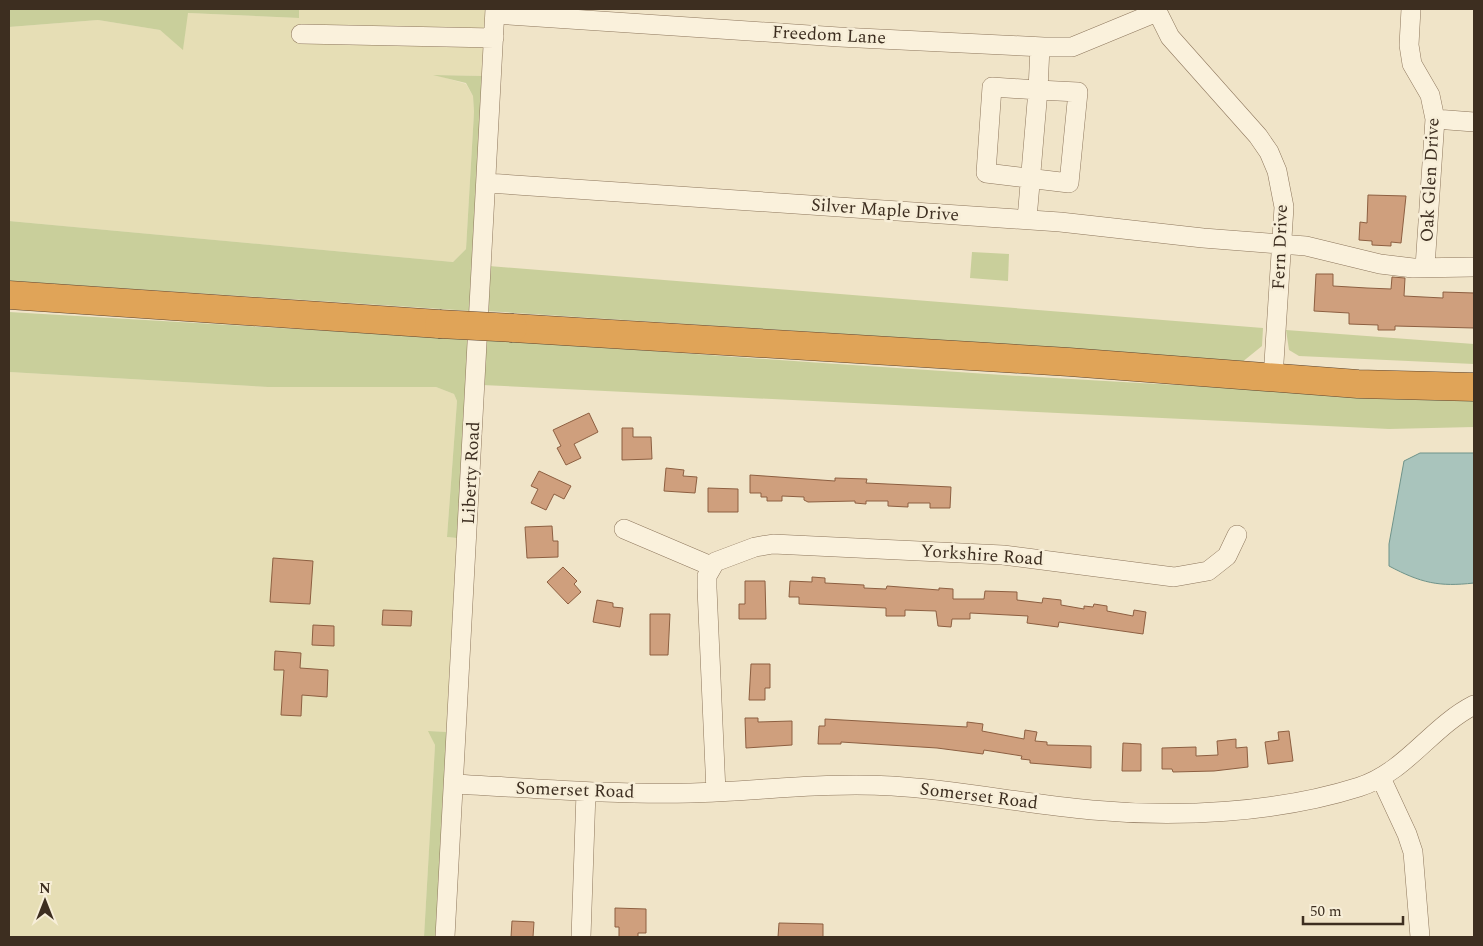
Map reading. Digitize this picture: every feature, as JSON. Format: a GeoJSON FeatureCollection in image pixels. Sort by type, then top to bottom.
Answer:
{"type":"FeatureCollection","features":[{"type":"Feature","properties":{"kind":"highway"},"geometry":{"type":"LineString","coordinates":[[9,295],[439,324],[1069,362],[1358,384],[1474,387]]}},
{"type":"Feature","properties":{"kind":"street","name":"Oak Glen Drive"},"geometry":{"type":"LineString","coordinates":[[1412,9],[1409,45],[1412,64],[1430,95],[1435,118],[1426,267]]}},
{"type":"Feature","properties":{"kind":"street","name":"Freedom Lane"},"geometry":{"type":"LineString","coordinates":[[495,12],[838,37],[1040,47],[1072,46],[1157,11]]}},
{"type":"Feature","properties":{"kind":"street","name":"Fern Drive"},"geometry":{"type":"LineString","coordinates":[[1157,11],[1170,36],[1258,136],[1269,152],[1277,171],[1284,207],[1273,378]]}},
{"type":"Feature","properties":{"kind":"street","name":"Liberty Road"},"geometry":{"type":"LineString","coordinates":[[445,937],[495,12]]}},
{"type":"Feature","properties":{"kind":"street"},"geometry":{"type":"LineString","coordinates":[[301,34],[494,38]]}},
{"type":"Feature","properties":{"kind":"street"},"geometry":{"type":"LineString","coordinates":[[1027,220],[1032,180],[1040,47]]}},
{"type":"Feature","properties":{"kind":"street"},"geometry":{"type":"LineString","coordinates":[[992,87],[1038,90],[1078,92],[1069,183],[986,173],[992,87]]}},
{"type":"Feature","properties":{"kind":"street"},"geometry":{"type":"LineString","coordinates":[[1435,118],[1474,122]]}},
{"type":"Feature","properties":{"kind":"street","name":"Silver Maple Drive"},"geometry":{"type":"LineString","coordinates":[[487,183],[1027,220],[1282,244],[1335,252],[1380,264],[1426,267],[1474,267]]}},
{"type":"Feature","properties":{"kind":"street"},"geometry":{"type":"LineString","coordinates":[[624,529],[711,566],[707,576],[707,588],[716,792]]}},
{"type":"Feature","properties":{"kind":"street","name":"Yorkshire Road"},"geometry":{"type":"LineString","coordinates":[[711,566],[715,562],[755,547],[773,544],[1003,555],[1174,577],[1208,571],[1227,556],[1237,535]]}},
{"type":"Feature","properties":{"kind":"street","name":"Somerset Road"},"geometry":{"type":"LineString","coordinates":[[454,784],[586,792],[716,792],[824,785],[892,786],[953,791],[1094,811],[1185,813],[1235,810],[1317,798],[1381,778],[1398,766],[1446,722],[1474,705]]}},
{"type":"Feature","properties":{"kind":"street"},"geometry":{"type":"LineString","coordinates":[[1381,778],[1407,834],[1413,852],[1420,937]]}},
{"type":"Feature","properties":{"kind":"street"},"geometry":{"type":"LineString","coordinates":[[581,937],[586,792]]}},
{"type":"Feature","properties":{"kind":"shaded area"},"geometry":{"type":"Polygon","coordinates":[[[299,9],[487,9],[484,76],[436,75],[466,84],[473,96],[474,112],[466,249],[453,262],[9,221],[9,27],[98,20],[160,30],[183,49],[187,13],[299,18],[299,9]]]}},
{"type":"Feature","properties":{"kind":"shaded area"},"geometry":{"type":"Polygon","coordinates":[[[9,372],[268,387],[436,387],[454,394],[457,401],[447,537],[457,538],[448,732],[429,731],[435,745],[424,937],[9,937],[9,372]]]}},
{"type":"Feature","properties":{"kind":"green space"},"geometry":{"type":"Polygon","coordinates":[[[9,9],[299,9],[299,18],[188,13],[183,50],[160,30],[98,20],[9,27],[9,9]]]}},
{"type":"Feature","properties":{"kind":"green space"},"geometry":{"type":"Polygon","coordinates":[[[433,75],[484,76],[472,311],[9,281],[9,221],[453,262],[466,249],[474,112],[473,96],[466,83],[433,75]]]}},
{"type":"Feature","properties":{"kind":"green space"},"geometry":{"type":"Polygon","coordinates":[[[972,252],[1009,254],[1008,281],[970,278],[972,252]]]}},
{"type":"Feature","properties":{"kind":"green space"},"geometry":{"type":"Polygon","coordinates":[[[489,266],[1263,328],[1262,346],[1241,363],[1076,349],[486,311],[489,266]]]}},
{"type":"Feature","properties":{"kind":"green space"},"geometry":{"type":"Polygon","coordinates":[[[9,312],[469,339],[457,538],[447,537],[457,401],[454,394],[436,387],[268,387],[9,372],[9,312]]]}},
{"type":"Feature","properties":{"kind":"green space"},"geometry":{"type":"Polygon","coordinates":[[[1286,330],[1474,344],[1474,364],[1299,356],[1289,350],[1286,330]]]}},
{"type":"Feature","properties":{"kind":"green space"},"geometry":{"type":"Polygon","coordinates":[[[484,339],[1103,381],[1474,396],[1474,427],[1389,429],[482,385],[484,339]]]}},
{"type":"Feature","properties":{"kind":"green space"},"geometry":{"type":"Polygon","coordinates":[[[428,731],[448,732],[437,937],[424,937],[435,745],[428,731]]]}},
{"type":"Feature","properties":{"kind":"water"},"geometry":{"type":"Polygon","coordinates":[[[1420,453],[1474,453],[1474,583],[1440,584],[1430,582],[1389,566],[1389,544],[1404,461],[1420,453]]]}},
{"type":"Feature","properties":{"kind":"building"},"geometry":{"type":"Polygon","coordinates":[[[1368,195],[1406,196],[1401,243],[1391,242],[1391,246],[1372,245],[1372,241],[1359,240],[1360,222],[1367,223],[1368,195]]]}},
{"type":"Feature","properties":{"kind":"building"},"geometry":{"type":"Polygon","coordinates":[[[1316,274],[1333,274],[1333,286],[1367,288],[1391,289],[1392,277],[1405,278],[1404,296],[1443,298],[1443,292],[1474,293],[1474,328],[1395,326],[1395,330],[1378,330],[1378,325],[1349,324],[1349,313],[1314,311],[1316,274]]]}},
{"type":"Feature","properties":{"kind":"building"},"geometry":{"type":"Polygon","coordinates":[[[589,413],[598,432],[574,444],[581,458],[566,465],[557,448],[561,446],[553,430],[589,413]]]}},
{"type":"Feature","properties":{"kind":"building"},"geometry":{"type":"Polygon","coordinates":[[[622,428],[633,428],[633,437],[651,437],[652,459],[622,460],[622,428]]]}},
{"type":"Feature","properties":{"kind":"building"},"geometry":{"type":"Polygon","coordinates":[[[666,468],[684,470],[683,476],[697,477],[695,493],[664,491],[666,468]]]}},
{"type":"Feature","properties":{"kind":"building"},"geometry":{"type":"Polygon","coordinates":[[[539,471],[571,486],[564,499],[554,494],[546,510],[531,503],[538,489],[531,486],[539,471]]]}},
{"type":"Feature","properties":{"kind":"building"},"geometry":{"type":"Polygon","coordinates":[[[750,475],[835,481],[835,478],[867,479],[866,483],[951,487],[950,508],[930,508],[930,503],[908,503],[908,507],[888,506],[888,501],[866,501],[866,504],[855,503],[855,501],[808,502],[804,500],[804,497],[782,496],[782,501],[767,501],[767,497],[761,497],[761,493],[750,493],[750,475]]]}},
{"type":"Feature","properties":{"kind":"building"},"geometry":{"type":"Polygon","coordinates":[[[708,488],[738,489],[738,512],[708,512],[708,488]]]}},
{"type":"Feature","properties":{"kind":"building"},"geometry":{"type":"Polygon","coordinates":[[[552,526],[553,541],[558,541],[558,557],[527,558],[525,527],[552,526]]]}},
{"type":"Feature","properties":{"kind":"building"},"geometry":{"type":"Polygon","coordinates":[[[273,558],[313,561],[310,604],[270,602],[273,558]]]}},
{"type":"Feature","properties":{"kind":"building"},"geometry":{"type":"Polygon","coordinates":[[[563,567],[577,581],[574,584],[581,592],[568,604],[547,582],[563,567]]]}},
{"type":"Feature","properties":{"kind":"building"},"geometry":{"type":"Polygon","coordinates":[[[812,577],[825,578],[825,583],[864,585],[864,588],[886,589],[887,586],[939,590],[939,588],[953,589],[953,599],[984,599],[985,591],[1017,592],[1017,600],[1042,603],[1043,598],[1061,600],[1061,605],[1084,609],[1084,606],[1093,607],[1094,604],[1107,606],[1107,611],[1133,616],[1134,610],[1146,612],[1143,634],[1059,622],[1058,627],[1027,623],[1028,616],[970,613],[970,619],[952,619],[951,627],[938,626],[936,611],[905,610],[905,616],[886,616],[886,608],[799,604],[799,597],[789,597],[790,581],[812,582],[812,577]]]}},
{"type":"Feature","properties":{"kind":"building"},"geometry":{"type":"Polygon","coordinates":[[[745,581],[765,581],[766,619],[739,619],[739,604],[745,604],[745,581]]]}},
{"type":"Feature","properties":{"kind":"building"},"geometry":{"type":"Polygon","coordinates":[[[597,600],[613,603],[613,607],[623,608],[620,627],[593,622],[597,600]]]}},
{"type":"Feature","properties":{"kind":"building"},"geometry":{"type":"Polygon","coordinates":[[[383,610],[412,611],[411,626],[382,625],[383,610]]]}},
{"type":"Feature","properties":{"kind":"building"},"geometry":{"type":"Polygon","coordinates":[[[650,614],[670,614],[668,655],[650,655],[650,614]]]}},
{"type":"Feature","properties":{"kind":"building"},"geometry":{"type":"Polygon","coordinates":[[[313,625],[334,626],[334,646],[312,645],[313,625]]]}},
{"type":"Feature","properties":{"kind":"building"},"geometry":{"type":"Polygon","coordinates":[[[275,651],[301,653],[300,668],[328,670],[327,697],[302,695],[301,716],[281,715],[284,670],[274,670],[275,651]]]}},
{"type":"Feature","properties":{"kind":"building"},"geometry":{"type":"Polygon","coordinates":[[[751,664],[770,664],[770,688],[765,688],[765,700],[749,700],[751,664]]]}},
{"type":"Feature","properties":{"kind":"building"},"geometry":{"type":"Polygon","coordinates":[[[745,718],[758,718],[758,722],[792,721],[792,745],[746,748],[745,718]]]}},
{"type":"Feature","properties":{"kind":"building"},"geometry":{"type":"Polygon","coordinates":[[[825,719],[967,727],[967,722],[983,724],[982,731],[1024,739],[1025,730],[1037,732],[1035,741],[1047,742],[1047,745],[1091,746],[1091,768],[1030,763],[1030,760],[1021,759],[1022,756],[984,750],[983,754],[937,748],[841,742],[841,744],[818,744],[819,726],[825,726],[825,719]]]}},
{"type":"Feature","properties":{"kind":"building"},"geometry":{"type":"Polygon","coordinates":[[[1289,731],[1293,761],[1268,764],[1265,742],[1279,740],[1278,732],[1289,731]]]}},
{"type":"Feature","properties":{"kind":"building"},"geometry":{"type":"Polygon","coordinates":[[[1236,739],[1236,748],[1247,747],[1248,767],[1214,771],[1173,772],[1172,769],[1162,769],[1162,748],[1196,747],[1196,756],[1218,755],[1217,741],[1236,739]]]}},
{"type":"Feature","properties":{"kind":"building"},"geometry":{"type":"Polygon","coordinates":[[[1123,743],[1141,744],[1141,771],[1122,771],[1123,743]]]}},
{"type":"Feature","properties":{"kind":"building"},"geometry":{"type":"Polygon","coordinates":[[[615,908],[646,909],[646,933],[638,933],[638,937],[619,937],[619,927],[615,927],[615,908]]]}},
{"type":"Feature","properties":{"kind":"building"},"geometry":{"type":"Polygon","coordinates":[[[512,921],[534,922],[533,937],[511,937],[512,921]]]}},
{"type":"Feature","properties":{"kind":"building"},"geometry":{"type":"Polygon","coordinates":[[[779,923],[823,924],[823,937],[778,937],[779,923]]]}}]}
